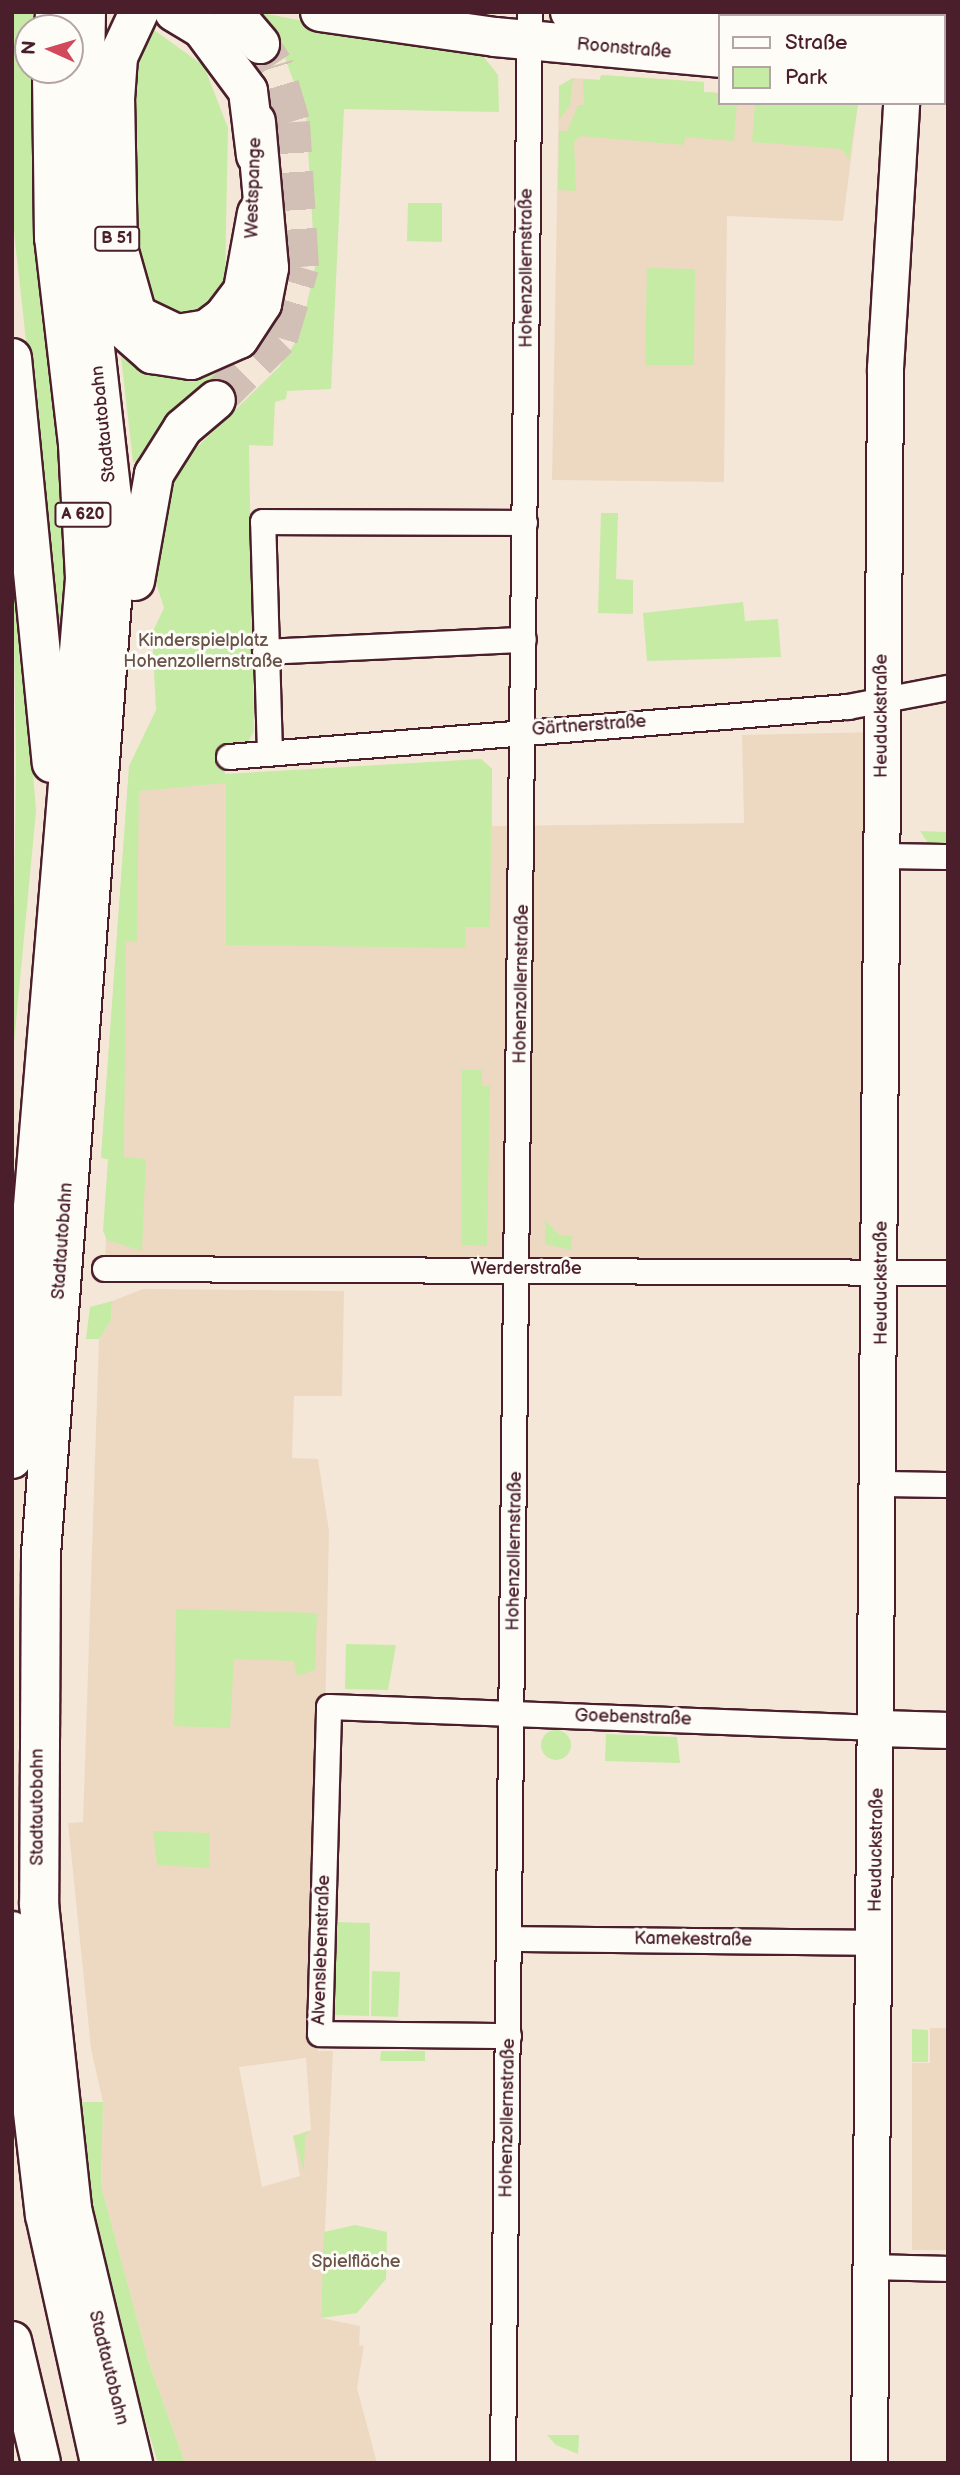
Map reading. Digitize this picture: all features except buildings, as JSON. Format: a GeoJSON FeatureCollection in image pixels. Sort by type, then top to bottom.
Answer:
{"type":"FeatureCollection","features":[{"type":"Feature","properties":{"kind":"main road","name":"Stadtautobahn"},"geometry":{"type":"LineString","coordinates":[[86,12],[82,234],[112,497],[106,719],[45,1496],[38,1853],[48,2016],[72,2209],[132,2463]]}},
{"type":"Feature","properties":{"kind":"main road"},"geometry":{"type":"LineString","coordinates":[[94,12],[99,233],[111,318],[152,354],[209,357],[251,325],[259,268]]}},
{"type":"Feature","properties":{"kind":"main road","name":"B 51"},"geometry":{"type":"LineString","coordinates":[[138,12],[118,57],[115,96],[118,248],[129,302],[164,332],[199,331],[234,304],[259,268]]}},
{"type":"Feature","properties":{"kind":"main road","name":"Westspange"},"geometry":{"type":"LineString","coordinates":[[174,12],[202,29],[230,61],[256,121],[259,268]]}},
{"type":"Feature","properties":{"kind":"main road"},"geometry":{"type":"LineString","coordinates":[[233,12],[260,44]]}},
{"type":"Feature","properties":{"kind":"main road"},"geometry":{"type":"LineString","coordinates":[[320,12],[529,26]]}},
{"type":"Feature","properties":{"kind":"main road","name":"Roonstraße"},"geometry":{"type":"LineString","coordinates":[[570,12],[718,25]]}},
{"type":"Feature","properties":{"kind":"main road","name":"Roonstraße"},"geometry":{"type":"LineString","coordinates":[[529,26],[718,58]]}},
{"type":"Feature","properties":{"kind":"main road","name":"Stadtautobahn"},"geometry":{"type":"LineString","coordinates":[[12,1459],[85,578],[78,444],[54,238],[52,84]]}},
{"type":"Feature","properties":{"kind":"main road"},"geometry":{"type":"LineString","coordinates":[[12,358],[52,765],[53,961]]}},
{"type":"Feature","properties":{"kind":"main road"},"geometry":{"type":"LineString","coordinates":[[106,719],[130,642],[144,499],[171,443],[216,400]]}},
{"type":"Feature","properties":{"kind":"main road","name":"Stadtautobahn"},"geometry":{"type":"LineString","coordinates":[[12,1931],[45,2215],[100,2463]]}},
{"type":"Feature","properties":{"kind":"main road"},"geometry":{"type":"LineString","coordinates":[[12,2341],[41,2463]]}},
{"type":"Feature","properties":{"kind":"street","name":"Hohenzollernstraße"},"geometry":{"type":"LineString","coordinates":[[503,2463],[519,1269],[529,26]]}},
{"type":"Feature","properties":{"kind":"street","name":"Heuduckstraße"},"geometry":{"type":"LineString","coordinates":[[869,2463],[883,1272],[881,701],[886,318],[901,105]]}},
{"type":"Feature","properties":{"kind":"street"},"geometry":{"type":"LineString","coordinates":[[270,753],[262,522],[525,523]]}},
{"type":"Feature","properties":{"kind":"street"},"geometry":{"type":"LineString","coordinates":[[265,653],[524,640]]}},
{"type":"Feature","properties":{"kind":"street","name":"Gärtnerstraße"},"geometry":{"type":"LineString","coordinates":[[229,757],[881,701],[948,688]]}},
{"type":"Feature","properties":{"kind":"street"},"geometry":{"type":"LineString","coordinates":[[881,856],[948,857]]}},
{"type":"Feature","properties":{"kind":"street","name":"Werderstraße"},"geometry":{"type":"LineString","coordinates":[[105,1269],[948,1273]]}},
{"type":"Feature","properties":{"kind":"street"},"geometry":{"type":"LineString","coordinates":[[881,1484],[948,1485]]}},
{"type":"Feature","properties":{"kind":"street","name":"Goebenstraße"},"geometry":{"type":"LineString","coordinates":[[329,1718],[329,1707],[948,1730]]}},
{"type":"Feature","properties":{"kind":"street","name":"Alvenslebenstraße"},"geometry":{"type":"LineString","coordinates":[[329,1718],[320,2034],[509,2036]]}},
{"type":"Feature","properties":{"kind":"street","name":"Kamekestraße"},"geometry":{"type":"LineString","coordinates":[[510,1939],[876,1943]]}},
{"type":"Feature","properties":{"kind":"street"},"geometry":{"type":"LineString","coordinates":[[872,2267],[948,2269]]}},
{"type":"Feature","properties":{"kind":"shaded area"},"geometry":{"type":"Polygon","coordinates":[[[601,75],[704,82],[704,92],[718,93],[718,105],[858,105],[843,221],[727,216],[724,482],[552,480],[559,86],[573,78],[600,80],[601,75]]]}},
{"type":"Feature","properties":{"kind":"shaded area"},"geometry":{"type":"Polygon","coordinates":[[[881,732],[883,1272],[105,1269],[108,1159],[101,1158],[128,784],[481,759],[492,769],[492,826],[744,823],[742,735],[881,732]]]}},
{"type":"Feature","properties":{"kind":"shaded area"},"geometry":{"type":"Polygon","coordinates":[[[143,1289],[344,1291],[342,1396],[294,1396],[292,1458],[318,1459],[329,1531],[318,2051],[333,2051],[321,2318],[360,2326],[359,2345],[364,2346],[357,2388],[377,2463],[185,2463],[149,2363],[101,2185],[103,2102],[91,2049],[68,1823],[83,1822],[99,1339],[111,1321],[112,1301],[143,1289]],[[306,2058],[239,2067],[262,2187],[300,2176],[293,2136],[311,2130],[306,2058]]]}},
{"type":"Feature","properties":{"kind":"shaded area"},"geometry":{"type":"Polygon","coordinates":[[[930,2028],[948,2028],[948,2250],[912,2250],[912,2063],[930,2063],[930,2028]]]}},
{"type":"Feature","properties":{"kind":"green space"},"geometry":{"type":"Polygon","coordinates":[[[12,12],[40,12],[14,14],[14,84],[36,84],[34,176],[68,505],[64,684],[12,214],[12,12]]]}},
{"type":"Feature","properties":{"kind":"green space","name":"Kinderspielplatz Hohenzollernstraße"},"geometry":{"type":"Polygon","coordinates":[[[257,12],[483,56],[498,75],[499,112],[344,109],[331,389],[287,391],[286,399],[275,402],[273,446],[249,445],[254,731],[248,742],[223,748],[225,774],[481,759],[492,769],[490,927],[466,927],[465,948],[226,945],[226,783],[139,791],[137,941],[126,942],[124,1157],[146,1159],[142,1251],[107,1240],[103,1231],[108,1159],[101,1158],[129,766],[156,710],[152,633],[164,608],[152,570],[162,499],[188,456],[279,367],[300,335],[315,267],[306,115],[282,50],[257,12]]]}},
{"type":"Feature","properties":{"kind":"green space"},"geometry":{"type":"Polygon","coordinates":[[[150,27],[204,66],[228,128],[225,277],[218,300],[188,319],[155,309],[138,285],[132,76],[150,27]]]}},
{"type":"Feature","properties":{"kind":"green space"},"geometry":{"type":"Polygon","coordinates":[[[601,75],[704,82],[704,92],[718,93],[718,105],[737,105],[734,141],[685,137],[684,145],[581,136],[574,142],[576,191],[558,190],[559,131],[567,131],[578,105],[584,105],[583,79],[600,80],[601,75]]]}},
{"type":"Feature","properties":{"kind":"green space"},"geometry":{"type":"Polygon","coordinates":[[[573,78],[570,105],[559,120],[559,86],[573,78]]]}},
{"type":"Feature","properties":{"kind":"green space"},"geometry":{"type":"Polygon","coordinates":[[[755,105],[858,105],[849,160],[842,149],[752,142],[755,105]]]}},
{"type":"Feature","properties":{"kind":"green space"},"geometry":{"type":"Polygon","coordinates":[[[408,203],[442,203],[442,242],[407,241],[408,203]]]}},
{"type":"Feature","properties":{"kind":"green space"},"geometry":{"type":"Polygon","coordinates":[[[647,268],[695,269],[694,365],[645,365],[647,268]]]}},
{"type":"Feature","properties":{"kind":"green space"},"geometry":{"type":"Polygon","coordinates":[[[120,348],[239,358],[177,417],[145,463],[133,462],[120,348]]]}},
{"type":"Feature","properties":{"kind":"green space"},"geometry":{"type":"Polygon","coordinates":[[[12,505],[36,811],[12,1064],[16,762],[12,505]]]}},
{"type":"Feature","properties":{"kind":"green space"},"geometry":{"type":"Polygon","coordinates":[[[601,513],[618,513],[616,579],[633,580],[633,614],[598,613],[601,513]]]}},
{"type":"Feature","properties":{"kind":"green space"},"geometry":{"type":"Polygon","coordinates":[[[743,602],[745,621],[778,619],[781,657],[647,661],[643,613],[743,602]]]}},
{"type":"Feature","properties":{"kind":"green space"},"geometry":{"type":"Polygon","coordinates":[[[920,831],[948,832],[948,844],[928,843],[920,831]]]}},
{"type":"Feature","properties":{"kind":"green space"},"geometry":{"type":"Polygon","coordinates":[[[462,1070],[482,1070],[482,1086],[490,1086],[487,1246],[461,1245],[462,1070]]]}},
{"type":"Feature","properties":{"kind":"green space"},"geometry":{"type":"Polygon","coordinates":[[[545,1220],[559,1235],[572,1236],[571,1250],[545,1244],[545,1220]]]}},
{"type":"Feature","properties":{"kind":"green space"},"geometry":{"type":"Polygon","coordinates":[[[112,1301],[111,1321],[99,1339],[86,1339],[90,1307],[112,1301]]]}},
{"type":"Feature","properties":{"kind":"green space"},"geometry":{"type":"Polygon","coordinates":[[[176,1609],[317,1613],[315,1670],[297,1676],[294,1661],[234,1659],[230,1728],[174,1726],[176,1609]]]}},
{"type":"Feature","properties":{"kind":"green space"},"geometry":{"type":"Polygon","coordinates":[[[346,1644],[396,1645],[388,1690],[345,1689],[346,1644]]]}},
{"type":"Feature","properties":{"kind":"green space"},"geometry":{"type":"Polygon","coordinates":[[[556,1730],[567,1734],[571,1745],[567,1756],[556,1760],[545,1756],[541,1745],[545,1734],[556,1730]]]}},
{"type":"Feature","properties":{"kind":"green space"},"geometry":{"type":"Polygon","coordinates":[[[606,1734],[677,1737],[680,1763],[605,1761],[606,1734]]]}},
{"type":"Feature","properties":{"kind":"green space"},"geometry":{"type":"Polygon","coordinates":[[[153,1831],[210,1833],[209,1868],[157,1865],[153,1831]]]}},
{"type":"Feature","properties":{"kind":"green space"},"geometry":{"type":"Polygon","coordinates":[[[336,1922],[370,1923],[369,2016],[334,2015],[336,1922]]]}},
{"type":"Feature","properties":{"kind":"green space"},"geometry":{"type":"Polygon","coordinates":[[[372,1971],[400,1972],[398,2017],[371,2016],[372,1971]]]}},
{"type":"Feature","properties":{"kind":"green space"},"geometry":{"type":"Polygon","coordinates":[[[912,2029],[928,2030],[928,2062],[912,2062],[912,2029]]]}},
{"type":"Feature","properties":{"kind":"green space"},"geometry":{"type":"Polygon","coordinates":[[[381,2051],[425,2051],[425,2061],[380,2061],[381,2051]]]}},
{"type":"Feature","properties":{"kind":"green space"},"geometry":{"type":"Polygon","coordinates":[[[75,2102],[103,2102],[101,2185],[149,2363],[185,2463],[158,2463],[90,2208],[75,2102]]]}},
{"type":"Feature","properties":{"kind":"green space"},"geometry":{"type":"Polygon","coordinates":[[[311,2131],[305,2136],[304,2171],[293,2136],[311,2131]]]}},
{"type":"Feature","properties":{"kind":"green space","name":"Spielfläche"},"geometry":{"type":"Polygon","coordinates":[[[355,2225],[387,2232],[386,2279],[357,2313],[321,2318],[324,2232],[355,2225]]]}},
{"type":"Feature","properties":{"kind":"green space"},"geometry":{"type":"Polygon","coordinates":[[[547,2435],[579,2435],[578,2454],[556,2445],[547,2435]]]}},
{"type":"Feature","properties":{"kind":"tunnel"},"geometry":{"type":"LineString","coordinates":[[216,400],[279,338],[300,267],[291,122],[274,65],[260,44]]}}]}
